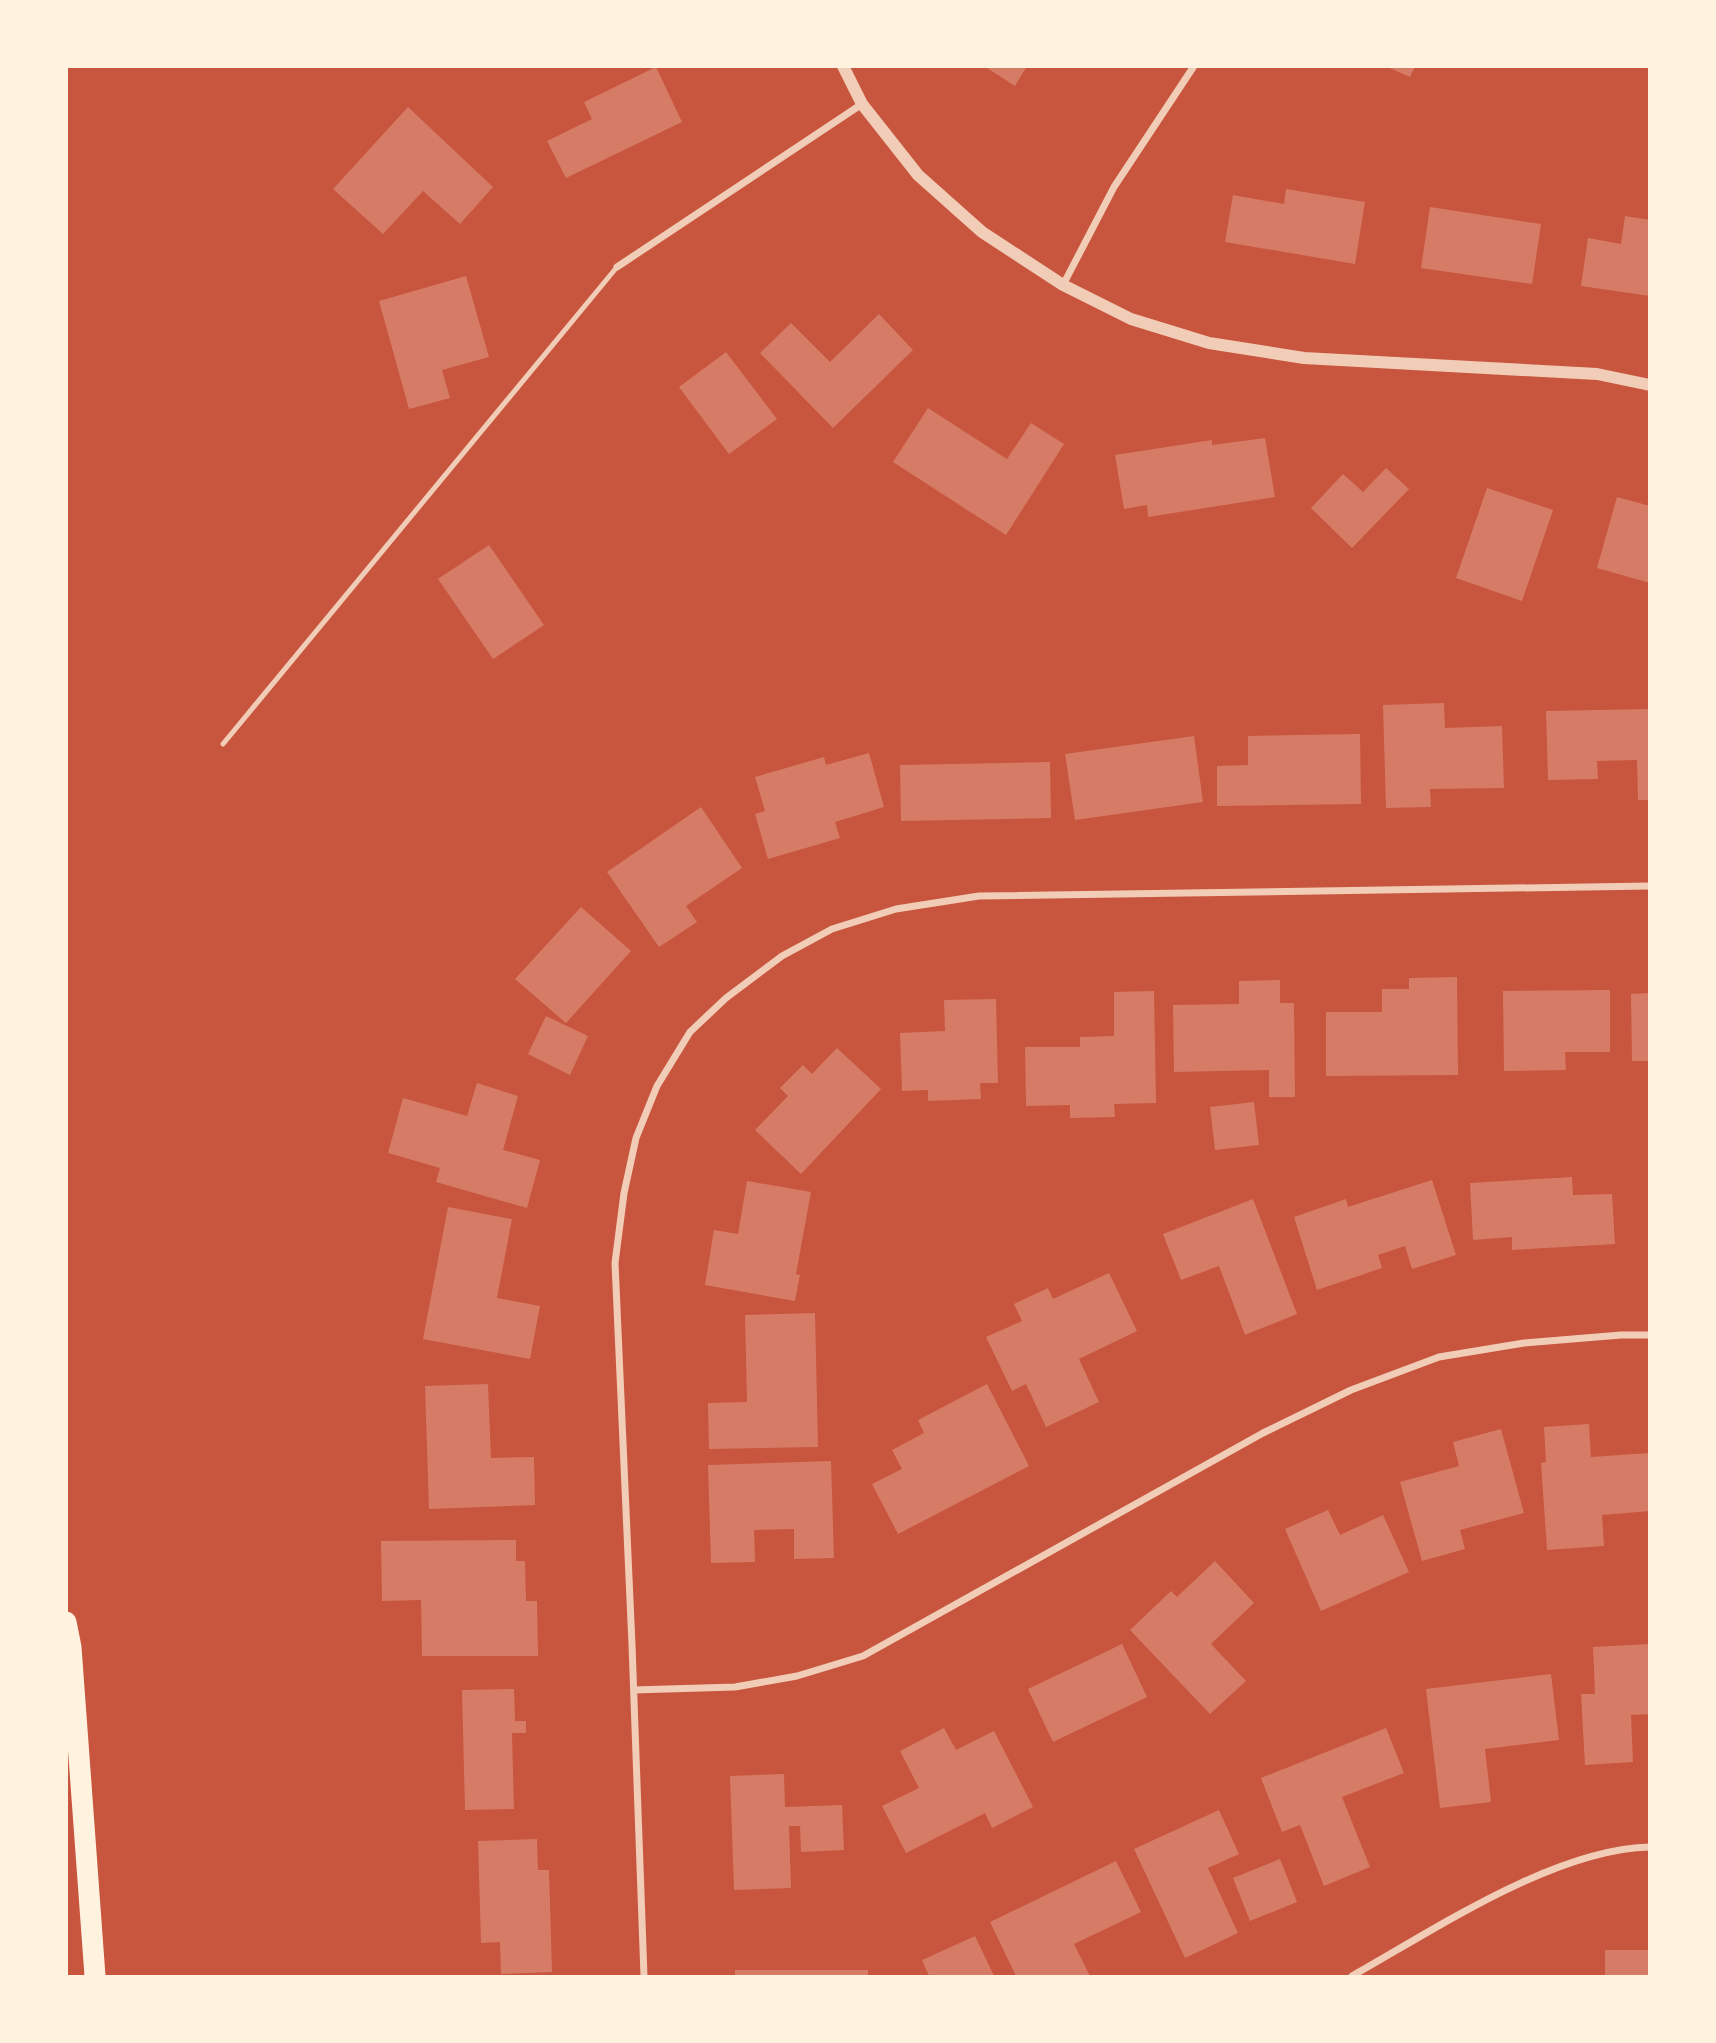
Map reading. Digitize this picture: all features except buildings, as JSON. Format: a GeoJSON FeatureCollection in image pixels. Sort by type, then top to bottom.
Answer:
{"type":"FeatureCollection","features":[{"type":"Feature","properties":{"kind":"highway"},"geometry":{"type":"LineString","coordinates":[[66,1622],[71,1647],[95,1976]]}},
{"type":"Feature","properties":{"kind":"street"},"geometry":{"type":"LineString","coordinates":[[843,66],[862,104],[918,175],[982,232],[1062,285],[1131,319],[1209,344],[1304,358],[1597,374],[1650,385]]}},
{"type":"Feature","properties":{"kind":"street"},"geometry":{"type":"LineString","coordinates":[[1062,285],[1114,187],[1194,66]]}},
{"type":"Feature","properties":{"kind":"street"},"geometry":{"type":"LineString","coordinates":[[617,267],[862,104]]}},
{"type":"Feature","properties":{"kind":"street"},"geometry":{"type":"LineString","coordinates":[[643,1976],[634,1690],[615,1263],[636,1138],[657,1086],[690,1032],[726,998],[782,956],[832,929],[895,909],[979,896],[1650,886]]}},
{"type":"Feature","properties":{"kind":"street"},"geometry":{"type":"LineString","coordinates":[[634,1690],[735,1687],[797,1676],[863,1656],[1264,1433],[1351,1390],[1439,1357],[1524,1343],[1650,1335]]}},
{"type":"Feature","properties":{"kind":"street"},"geometry":{"type":"LineString","coordinates":[[1352,1976],[1486,1900],[1534,1877],[1580,1860],[1635,1847],[1650,1847]]}},
{"type":"Feature","properties":{"kind":"lane"},"geometry":{"type":"LineString","coordinates":[[223,744],[617,267]]}}]}
